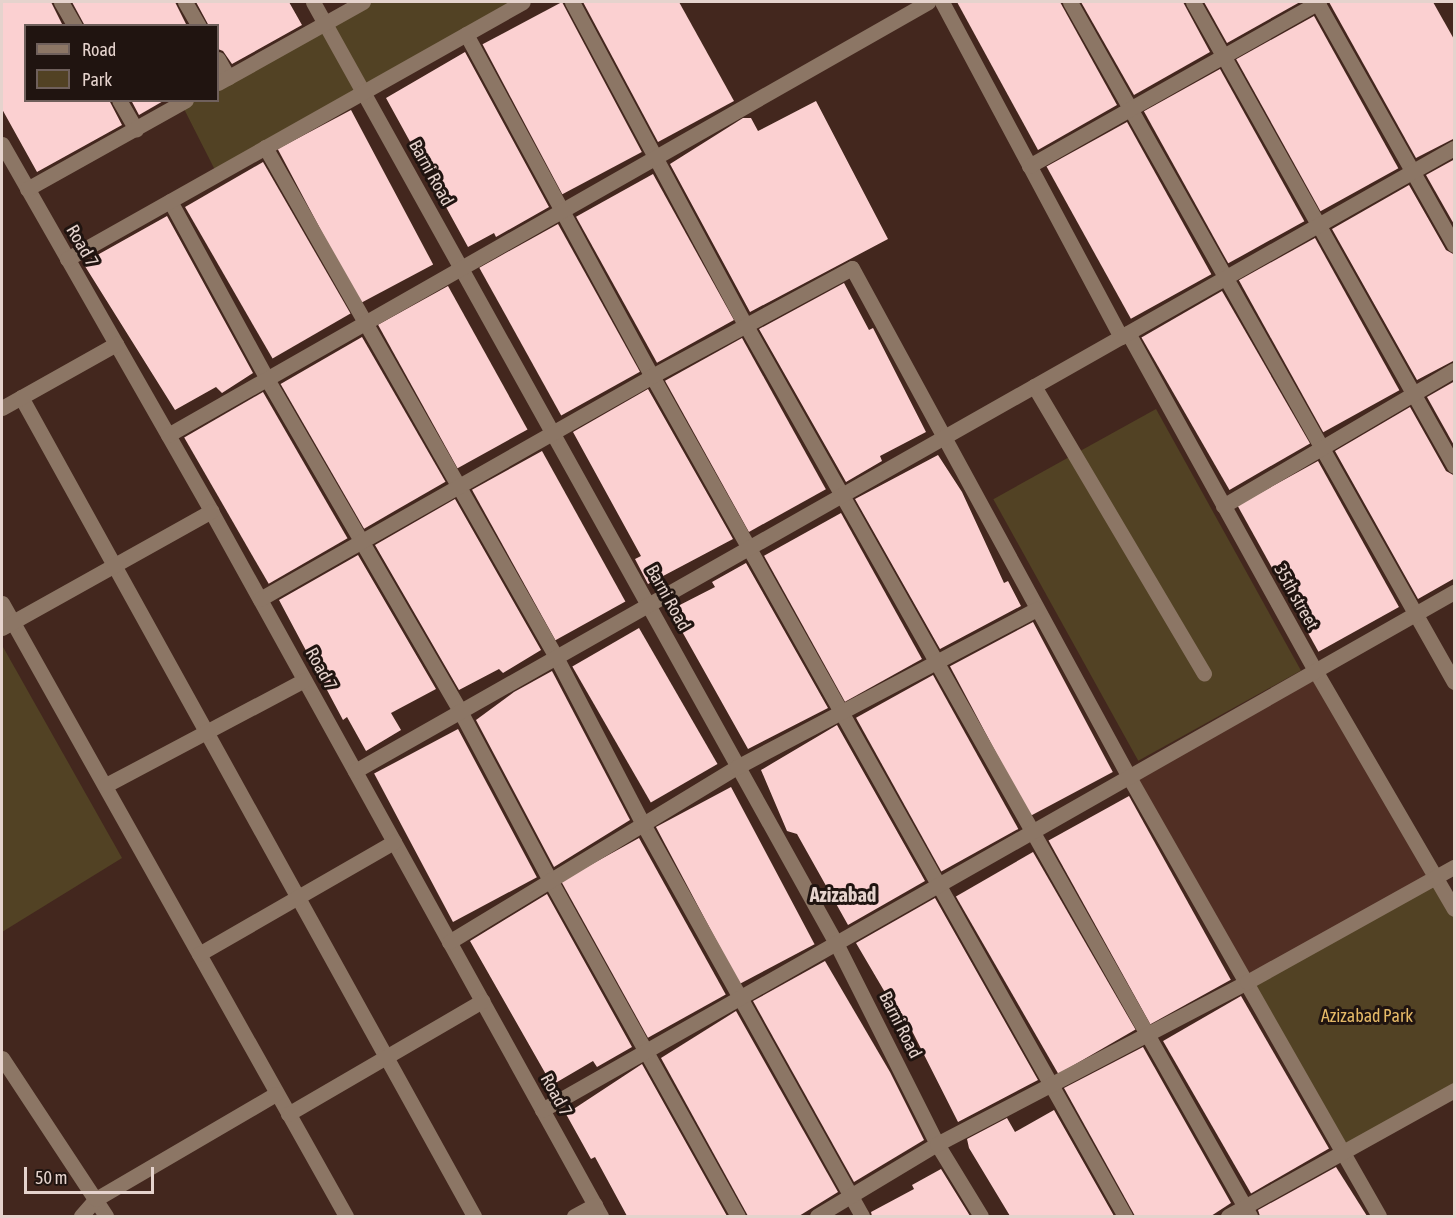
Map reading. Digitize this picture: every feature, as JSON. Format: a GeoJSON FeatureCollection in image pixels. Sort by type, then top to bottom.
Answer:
{"type":"FeatureCollection","features":[{"type":"Feature","properties":{"kind":"street"},"geometry":{"type":"LineString","coordinates":[[61,2],[74,24]]}},
{"type":"Feature","properties":{"kind":"street"},"geometry":{"type":"LineString","coordinates":[[185,2],[198,24]]}},
{"type":"Feature","properties":{"kind":"street","name":"Barni Road"},"geometry":{"type":"LineString","coordinates":[[312,2],[836,943],[937,1144],[981,1216]]}},
{"type":"Feature","properties":{"kind":"street"},"geometry":{"type":"LineString","coordinates":[[219,63],[223,80],[363,2]]}},
{"type":"Feature","properties":{"kind":"street"},"geometry":{"type":"LineString","coordinates":[[67,259],[523,2]]}},
{"type":"Feature","properties":{"kind":"street"},"geometry":{"type":"LineString","coordinates":[[572,2],[745,324],[938,661],[1247,1212]]}},
{"type":"Feature","properties":{"kind":"street"},"geometry":{"type":"LineString","coordinates":[[168,435],[928,2]]}},
{"type":"Feature","properties":{"kind":"street","name":"35th street"},"geometry":{"type":"LineString","coordinates":[[942,2],[1029,166],[1124,335],[1316,672],[1455,909]]}},
{"type":"Feature","properties":{"kind":"street"},"geometry":{"type":"LineString","coordinates":[[1070,2],[1455,682]]}},
{"type":"Feature","properties":{"kind":"street"},"geometry":{"type":"LineString","coordinates":[[1193,2],[1455,466]]}},
{"type":"Feature","properties":{"kind":"street"},"geometry":{"type":"LineString","coordinates":[[1029,166],[1318,2],[1455,245]]}},
{"type":"Feature","properties":{"kind":"street"},"geometry":{"type":"LineString","coordinates":[[466,34],[560,211],[1125,1216]]}},
{"type":"Feature","properties":{"kind":"street"},"geometry":{"type":"LineString","coordinates":[[120,102],[135,129]]}},
{"type":"Feature","properties":{"kind":"street"},"geometry":{"type":"LineString","coordinates":[[27,189],[182,102]]}},
{"type":"Feature","properties":{"kind":"street","name":"Road 7"},"geometry":{"type":"LineString","coordinates":[[2,144],[211,511],[598,1211]]}},
{"type":"Feature","properties":{"kind":"street"},"geometry":{"type":"LineString","coordinates":[[265,147],[367,322],[556,657],[643,824],[742,996],[862,1216]]}},
{"type":"Feature","properties":{"kind":"street"},"geometry":{"type":"LineString","coordinates":[[355,771],[1455,148]]}},
{"type":"Feature","properties":{"kind":"street"},"geometry":{"type":"LineString","coordinates":[[170,201],[267,379],[460,711],[550,880],[738,1216]]}},
{"type":"Feature","properties":{"kind":"street"},"geometry":{"type":"LineString","coordinates":[[260,599],[745,324],[852,268],[946,436],[1129,777],[1379,1216]]}},
{"type":"Feature","properties":{"kind":"street"},"geometry":{"type":"LineString","coordinates":[[2,408],[116,344]]}},
{"type":"Feature","properties":{"kind":"street"},"geometry":{"type":"LineString","coordinates":[[1222,506],[1455,370]]}},
{"type":"Feature","properties":{"kind":"street"},"geometry":{"type":"LineString","coordinates":[[1034,386],[1204,674]]}},
{"type":"Feature","properties":{"kind":"street"},"geometry":{"type":"LineString","coordinates":[[21,397],[474,1216]]}},
{"type":"Feature","properties":{"kind":"street"},"geometry":{"type":"LineString","coordinates":[[7,625],[211,511]]}},
{"type":"Feature","properties":{"kind":"street"},"geometry":{"type":"LineString","coordinates":[[542,1110],[1455,592]]}},
{"type":"Feature","properties":{"kind":"street"},"geometry":{"type":"LineString","coordinates":[[2,603],[7,625],[106,785],[276,1094],[346,1216]]}},
{"type":"Feature","properties":{"kind":"street"},"geometry":{"type":"LineString","coordinates":[[449,942],[737,767],[1037,609]]}},
{"type":"Feature","properties":{"kind":"street"},"geometry":{"type":"LineString","coordinates":[[106,785],[304,680]]}},
{"type":"Feature","properties":{"kind":"street"},"geometry":{"type":"LineString","coordinates":[[199,954],[394,842]]}},
{"type":"Feature","properties":{"kind":"street"},"geometry":{"type":"LineString","coordinates":[[817,1216],[937,1144],[1247,982],[1455,867]]}},
{"type":"Feature","properties":{"kind":"street"},"geometry":{"type":"LineString","coordinates":[[288,1114],[482,1001]]}},
{"type":"Feature","properties":{"kind":"street"},"geometry":{"type":"LineString","coordinates":[[2,1058],[106,1216]]}},
{"type":"Feature","properties":{"kind":"street"},"geometry":{"type":"LineString","coordinates":[[1228,1216],[1247,1212],[1343,1153],[1455,1090]]}},
{"type":"Feature","properties":{"kind":"street"},"geometry":{"type":"LineString","coordinates":[[81,1216],[96,1199],[276,1094]]}},
{"type":"Feature","properties":{"kind":"street"},"geometry":{"type":"LineString","coordinates":[[574,1216],[598,1211]]}},
{"type":"Feature","properties":{"kind":"shaded area"},"geometry":{"type":"Polygon","coordinates":[[[1316,672],[1435,878],[1250,985],[1131,779],[1316,672]]]}},
{"type":"Feature","properties":{"kind":"green space"},"geometry":{"type":"Polygon","coordinates":[[[360,2],[523,2],[217,174],[181,103],[219,102],[219,81],[360,2]]]}},
{"type":"Feature","properties":{"kind":"green space"},"geometry":{"type":"Polygon","coordinates":[[[1156,409],[1301,671],[1138,761],[993,499],[1156,409]]]}},
{"type":"Feature","properties":{"kind":"green space"},"geometry":{"type":"Polygon","coordinates":[[[2,648],[122,858],[2,932],[2,648]]]}},
{"type":"Feature","properties":{"kind":"green space","name":"Azizabad Park"},"geometry":{"type":"Polygon","coordinates":[[[1436,877],[1454,909],[1454,1090],[1343,1153],[1247,982],[1436,877]]]}},
{"type":"Feature","properties":{"kind":"building"},"geometry":{"type":"Polygon","coordinates":[[[2,2],[51,2],[62,24],[24,24],[24,102],[110,102],[122,125],[37,172],[2,109],[2,2]]]}},
{"type":"Feature","properties":{"kind":"building"},"geometry":{"type":"Polygon","coordinates":[[[72,2],[175,2],[186,24],[84,24],[72,2]]]}},
{"type":"Feature","properties":{"kind":"building"},"geometry":{"type":"Polygon","coordinates":[[[196,2],[289,2],[302,25],[232,64],[223,51],[219,49],[219,24],[208,24],[196,2]]]}},
{"type":"Feature","properties":{"kind":"building"},"geometry":{"type":"Polygon","coordinates":[[[562,2],[642,152],[562,194],[483,44],[562,2]]]}},
{"type":"Feature","properties":{"kind":"building"},"geometry":{"type":"Polygon","coordinates":[[[583,2],[679,2],[734,101],[658,142],[583,2]]]}},
{"type":"Feature","properties":{"kind":"building"},"geometry":{"type":"Polygon","coordinates":[[[957,2],[1060,2],[1117,105],[1038,150],[957,2]]]}},
{"type":"Feature","properties":{"kind":"building"},"geometry":{"type":"Polygon","coordinates":[[[1081,2],[1183,2],[1210,52],[1134,95],[1081,2]]]}},
{"type":"Feature","properties":{"kind":"building"},"geometry":{"type":"Polygon","coordinates":[[[1204,2],[1300,2],[1227,43],[1204,2]]]}},
{"type":"Feature","properties":{"kind":"building"},"geometry":{"type":"Polygon","coordinates":[[[1329,2],[1433,2],[1455,41],[1455,138],[1416,158],[1329,2]]]}},
{"type":"Feature","properties":{"kind":"building"},"geometry":{"type":"Polygon","coordinates":[[[1314,16],[1398,168],[1321,211],[1236,59],[1314,16]]]}},
{"type":"Feature","properties":{"kind":"building"},"geometry":{"type":"Polygon","coordinates":[[[465,52],[549,207],[496,237],[494,233],[468,247],[386,98],[465,52]]]}},
{"type":"Feature","properties":{"kind":"building"},"geometry":{"type":"Polygon","coordinates":[[[1220,69],[1304,221],[1228,263],[1144,111],[1220,69]]]}},
{"type":"Feature","properties":{"kind":"building"},"geometry":{"type":"Polygon","coordinates":[[[816,101],[888,239],[750,312],[670,164],[743,118],[751,118],[758,131],[816,101]]]}},
{"type":"Feature","properties":{"kind":"building"},"geometry":{"type":"Polygon","coordinates":[[[132,102],[162,102],[139,115],[132,102]]]}},
{"type":"Feature","properties":{"kind":"building"},"geometry":{"type":"Polygon","coordinates":[[[351,110],[433,265],[360,303],[278,149],[351,110]]]}},
{"type":"Feature","properties":{"kind":"building"},"geometry":{"type":"Polygon","coordinates":[[[1127,122],[1211,274],[1131,319],[1047,167],[1127,122]]]}},
{"type":"Feature","properties":{"kind":"building"},"geometry":{"type":"Polygon","coordinates":[[[1455,159],[1455,226],[1426,175],[1455,159]]]}},
{"type":"Feature","properties":{"kind":"building"},"geometry":{"type":"Polygon","coordinates":[[[263,162],[351,314],[273,359],[185,207],[263,162]]]}},
{"type":"Feature","properties":{"kind":"building"},"geometry":{"type":"Polygon","coordinates":[[[653,174],[734,320],[657,363],[576,217],[653,174]]]}},
{"type":"Feature","properties":{"kind":"building"},"geometry":{"type":"Polygon","coordinates":[[[1409,185],[1446,250],[1455,255],[1455,360],[1417,380],[1332,229],[1409,185]]]}},
{"type":"Feature","properties":{"kind":"building"},"geometry":{"type":"Polygon","coordinates":[[[167,216],[253,373],[222,393],[216,387],[175,410],[83,263],[167,216]]]}},
{"type":"Feature","properties":{"kind":"building"},"geometry":{"type":"Polygon","coordinates":[[[558,224],[640,372],[561,415],[479,268],[558,224]]]}},
{"type":"Feature","properties":{"kind":"building"},"geometry":{"type":"Polygon","coordinates":[[[1315,238],[1399,390],[1323,432],[1239,280],[1315,238]]]}},
{"type":"Feature","properties":{"kind":"building"},"geometry":{"type":"Polygon","coordinates":[[[844,283],[869,330],[873,328],[926,432],[880,456],[882,461],[846,482],[759,329],[844,283]]]}},
{"type":"Feature","properties":{"kind":"building"},"geometry":{"type":"Polygon","coordinates":[[[448,286],[528,429],[458,468],[378,325],[448,286]]]}},
{"type":"Feature","properties":{"kind":"building"},"geometry":{"type":"Polygon","coordinates":[[[1222,291],[1310,443],[1229,490],[1141,338],[1222,291]]]}},
{"type":"Feature","properties":{"kind":"building"},"geometry":{"type":"Polygon","coordinates":[[[362,337],[446,482],[364,529],[281,384],[362,337]]]}},
{"type":"Feature","properties":{"kind":"building"},"geometry":{"type":"Polygon","coordinates":[[[742,338],[826,489],[749,532],[665,381],[742,338]]]}},
{"type":"Feature","properties":{"kind":"building"},"geometry":{"type":"Polygon","coordinates":[[[1455,381],[1455,447],[1427,397],[1455,381]]]}},
{"type":"Feature","properties":{"kind":"building"},"geometry":{"type":"Polygon","coordinates":[[[648,389],[733,539],[648,584],[635,559],[641,556],[573,432],[648,389]]]}},
{"type":"Feature","properties":{"kind":"building"},"geometry":{"type":"Polygon","coordinates":[[[263,392],[348,538],[269,584],[184,438],[263,392]]]}},
{"type":"Feature","properties":{"kind":"building"},"geometry":{"type":"Polygon","coordinates":[[[1410,407],[1446,471],[1455,476],[1455,578],[1418,599],[1335,451],[1410,407]]]}},
{"type":"Feature","properties":{"kind":"building"},"geometry":{"type":"Polygon","coordinates":[[[542,451],[625,601],[555,640],[472,490],[542,451]]]}},
{"type":"Feature","properties":{"kind":"building"},"geometry":{"type":"Polygon","coordinates":[[[938,455],[962,492],[1004,583],[1008,581],[1021,606],[940,649],[855,499],[938,455]]]}},
{"type":"Feature","properties":{"kind":"building"},"geometry":{"type":"Polygon","coordinates":[[[1318,461],[1399,607],[1318,652],[1238,506],[1318,461]]]}},
{"type":"Feature","properties":{"kind":"building"},"geometry":{"type":"Polygon","coordinates":[[[455,499],[541,650],[503,673],[499,669],[459,690],[375,545],[455,499]]]}},
{"type":"Feature","properties":{"kind":"building"},"geometry":{"type":"Polygon","coordinates":[[[841,513],[922,659],[845,702],[764,556],[841,513]]]}},
{"type":"Feature","properties":{"kind":"building"},"geometry":{"type":"Polygon","coordinates":[[[358,555],[436,689],[391,713],[401,730],[366,751],[347,717],[343,720],[279,600],[358,555]]]}},
{"type":"Feature","properties":{"kind":"building"},"geometry":{"type":"Polygon","coordinates":[[[746,563],[828,708],[748,749],[670,610],[715,587],[712,582],[746,563]]]}},
{"type":"Feature","properties":{"kind":"building"},"geometry":{"type":"Polygon","coordinates":[[[1033,622],[1113,772],[1030,816],[950,666],[1033,622]]]}},
{"type":"Feature","properties":{"kind":"building"},"geometry":{"type":"Polygon","coordinates":[[[639,628],[718,764],[651,802],[572,666],[639,628]]]}},
{"type":"Feature","properties":{"kind":"building"},"geometry":{"type":"Polygon","coordinates":[[[552,671],[630,820],[554,867],[476,720],[514,692],[552,671]]]}},
{"type":"Feature","properties":{"kind":"building"},"geometry":{"type":"Polygon","coordinates":[[[933,675],[1018,829],[941,872],[856,718],[933,675]]]}},
{"type":"Feature","properties":{"kind":"building"},"geometry":{"type":"Polygon","coordinates":[[[837,725],[925,881],[848,925],[797,834],[787,831],[761,770],[837,725]]]}},
{"type":"Feature","properties":{"kind":"building"},"geometry":{"type":"Polygon","coordinates":[[[458,729],[537,877],[453,922],[374,774],[458,729]]]}},
{"type":"Feature","properties":{"kind":"building"},"geometry":{"type":"Polygon","coordinates":[[[731,787],[815,944],[740,984],[656,827],[731,787]]]}},
{"type":"Feature","properties":{"kind":"building"},"geometry":{"type":"Polygon","coordinates":[[[1129,796],[1231,980],[1150,1024],[1049,841],[1129,796]]]}},
{"type":"Feature","properties":{"kind":"building"},"geometry":{"type":"Polygon","coordinates":[[[639,838],[726,995],[648,1038],[561,881],[639,838]]]}},
{"type":"Feature","properties":{"kind":"building"},"geometry":{"type":"Polygon","coordinates":[[[1033,852],[1136,1030],[1058,1074],[956,897],[1033,852]]]}},
{"type":"Feature","properties":{"kind":"building"},"geometry":{"type":"Polygon","coordinates":[[[547,894],[632,1047],[597,1067],[593,1061],[552,1085],[470,941],[547,894]]]}},
{"type":"Feature","properties":{"kind":"building"},"geometry":{"type":"Polygon","coordinates":[[[935,898],[1038,1080],[958,1122],[907,1021],[903,1023],[856,943],[935,898]]]}},
{"type":"Feature","properties":{"kind":"building"},"geometry":{"type":"Polygon","coordinates":[[[825,961],[890,1072],[924,1140],[854,1182],[753,1001],[825,961]]]}},
{"type":"Feature","properties":{"kind":"building"},"geometry":{"type":"Polygon","coordinates":[[[1241,996],[1329,1148],[1251,1193],[1163,1041],[1241,996]]]}},
{"type":"Feature","properties":{"kind":"building"},"geometry":{"type":"Polygon","coordinates":[[[736,1011],[838,1192],[799,1216],[748,1216],[661,1058],[736,1011]]]}},
{"type":"Feature","properties":{"kind":"building"},"geometry":{"type":"Polygon","coordinates":[[[1143,1047],[1231,1203],[1211,1216],[1135,1216],[1064,1088],[1143,1047]]]}},
{"type":"Feature","properties":{"kind":"building"},"geometry":{"type":"Polygon","coordinates":[[[642,1064],[727,1216],[627,1216],[595,1157],[591,1159],[566,1114],[642,1064]]]}},
{"type":"Feature","properties":{"kind":"building"},"geometry":{"type":"Polygon","coordinates":[[[1054,1110],[1114,1216],[1010,1216],[969,1148],[967,1139],[1007,1118],[1015,1132],[1054,1110]]]}},
{"type":"Feature","properties":{"kind":"building"},"geometry":{"type":"Polygon","coordinates":[[[1336,1167],[1367,1216],[1260,1216],[1258,1210],[1336,1167]]]}},
{"type":"Feature","properties":{"kind":"building"},"geometry":{"type":"Polygon","coordinates":[[[941,1169],[970,1216],[872,1216],[871,1212],[914,1189],[912,1185],[941,1169]]]}},
{"type":"Feature","properties":{"kind":"district","name":"Azizabad"},"geometry":{"type":"Point","coordinates":[843,894]}}]}
